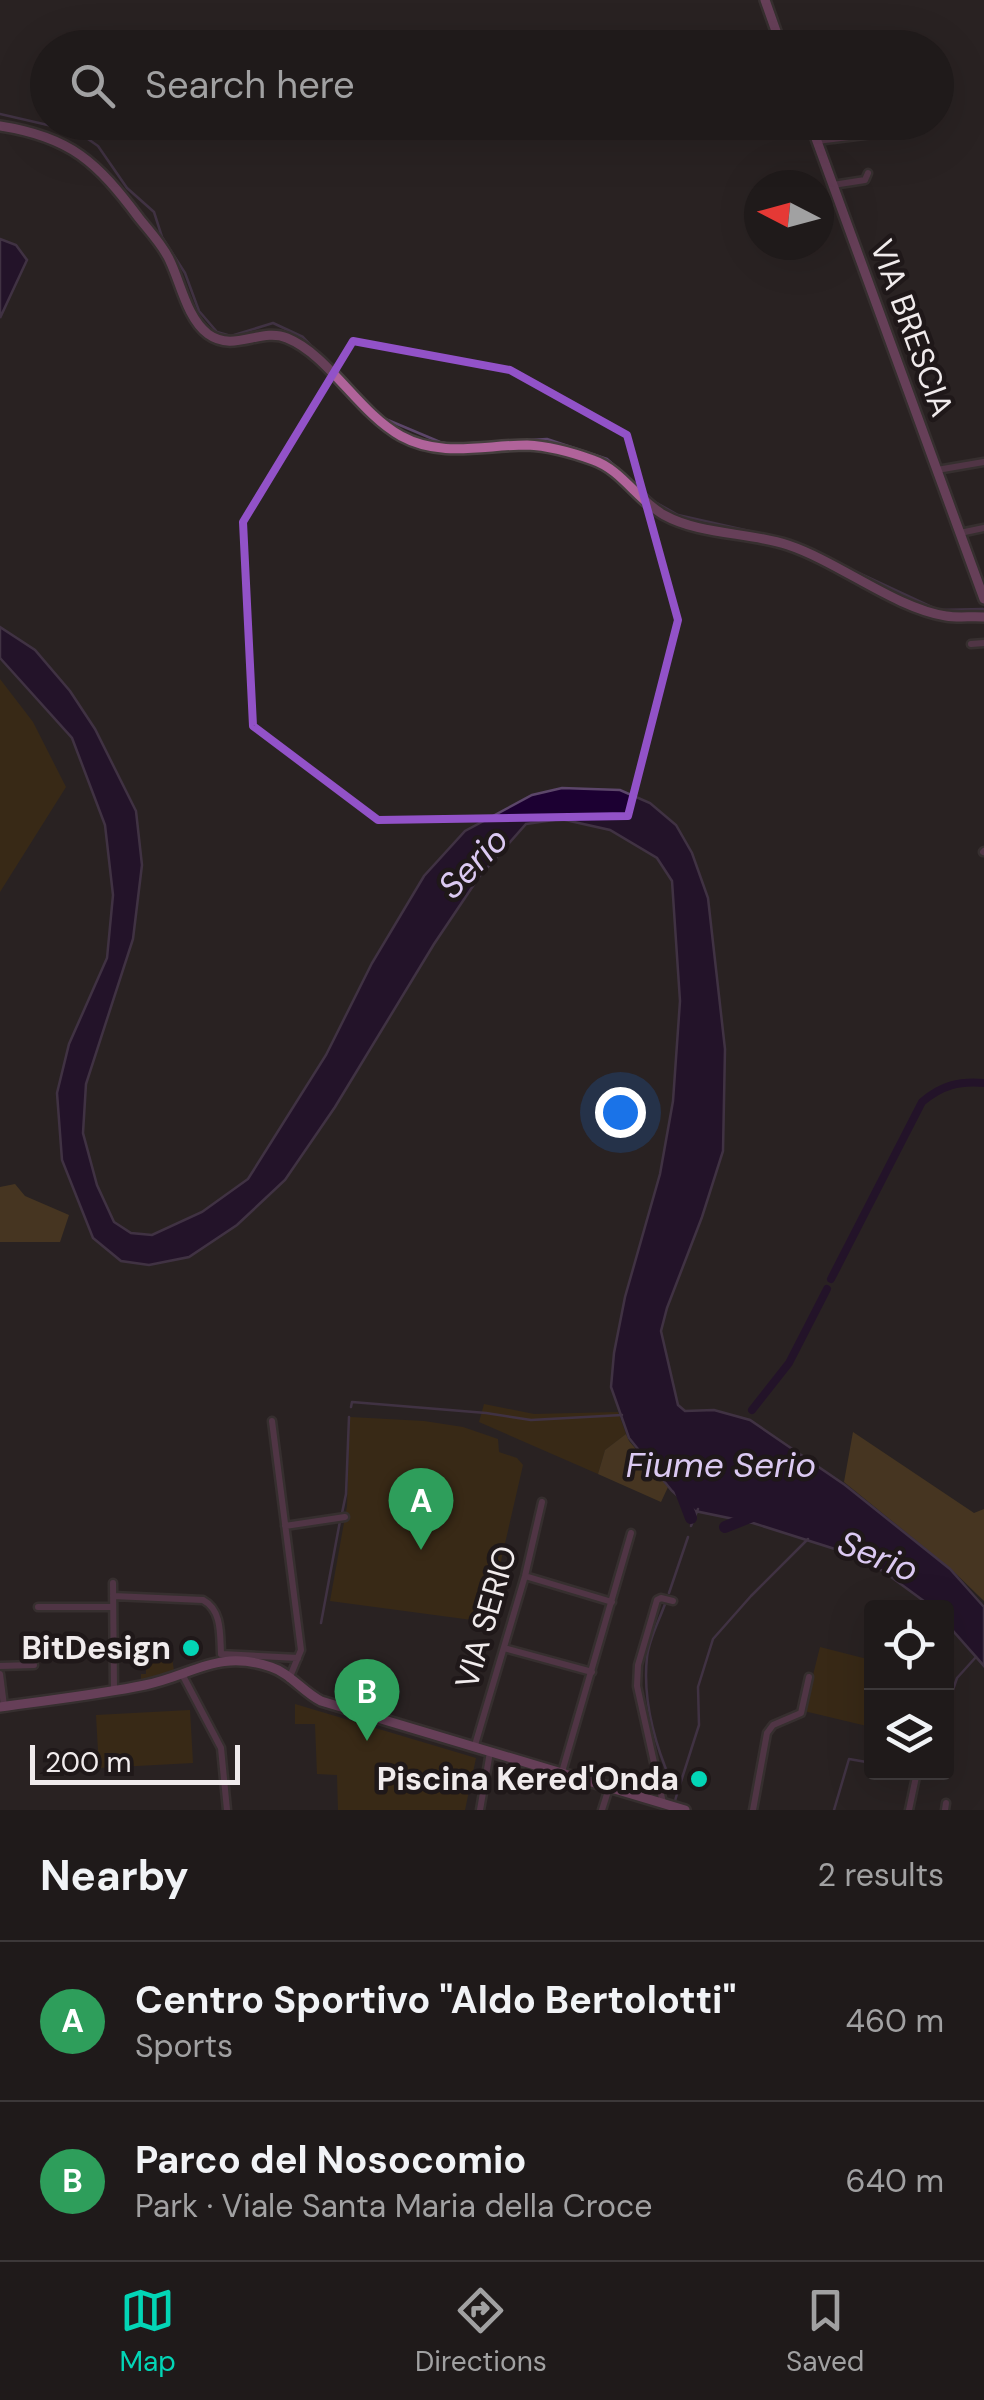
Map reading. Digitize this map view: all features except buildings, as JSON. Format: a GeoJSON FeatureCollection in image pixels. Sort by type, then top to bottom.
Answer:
{"type":"FeatureCollection","features":[{"type":"Feature","properties":{"kind":"street"},"geometry":{"type":"LineString","coordinates":[[765,0],[776,30]]}},
{"type":"Feature","properties":{"kind":"street"},"geometry":{"type":"LineString","coordinates":[[0,126],[30,134]]}},
{"type":"Feature","properties":{"kind":"street"},"geometry":{"type":"LineString","coordinates":[[52,140],[70,145],[96,166],[168,256],[192,314],[204,331],[218,340],[237,343],[278,334],[293,340],[310,352],[380,423],[404,438],[430,447],[543,446],[581,456],[606,465],[666,516],[688,525],[785,544],[932,612],[984,617]]}},
{"type":"Feature","properties":{"kind":"street"},"geometry":{"type":"LineString","coordinates":[[817,142],[832,140]]}},
{"type":"Feature","properties":{"kind":"street","name":"VIA BRESCIA"},"geometry":{"type":"LineString","coordinates":[[817,142],[827,170]]}},
{"type":"Feature","properties":{"kind":"street"},"geometry":{"type":"LineString","coordinates":[[834,185],[865,180],[868,173]]}},
{"type":"Feature","properties":{"kind":"street","name":"VIA BRESCIA"},"geometry":{"type":"LineString","coordinates":[[834,188],[984,599]]}},
{"type":"Feature","properties":{"kind":"street"},"geometry":{"type":"LineString","coordinates":[[938,470],[984,462]]}},
{"type":"Feature","properties":{"kind":"street"},"geometry":{"type":"LineString","coordinates":[[960,533],[984,528]]}},
{"type":"Feature","properties":{"kind":"street"},"geometry":{"type":"LineString","coordinates":[[971,644],[984,642]]}},
{"type":"Feature","properties":{"kind":"street"},"geometry":{"type":"LineString","coordinates":[[272,1421],[301,1650],[289,1678]]}},
{"type":"Feature","properties":{"kind":"street","name":"VIA SERIO"},"geometry":{"type":"LineString","coordinates":[[475,1745],[542,1502]]}},
{"type":"Feature","properties":{"kind":"street"},"geometry":{"type":"LineString","coordinates":[[285,1526],[341,1518]]}},
{"type":"Feature","properties":{"kind":"street"},"geometry":{"type":"LineString","coordinates":[[562,1772],[631,1533]]}},
{"type":"Feature","properties":{"kind":"street"},"geometry":{"type":"LineString","coordinates":[[524,1576],[612,1602]]}},
{"type":"Feature","properties":{"kind":"street"},"geometry":{"type":"LineString","coordinates":[[112,1583],[114,1690]]}},
{"type":"Feature","properties":{"kind":"street"},"geometry":{"type":"LineString","coordinates":[[113,1596],[209,1602],[219,1625],[221,1654],[272,1662],[304,1693],[321,1701],[674,1807]]}},
{"type":"Feature","properties":{"kind":"street"},"geometry":{"type":"LineString","coordinates":[[673,1601],[657,1600],[637,1676],[674,1807]]}},
{"type":"Feature","properties":{"kind":"street"},"geometry":{"type":"LineString","coordinates":[[38,1606],[113,1607]]}},
{"type":"Feature","properties":{"kind":"street"},"geometry":{"type":"LineString","coordinates":[[504,1648],[592,1672]]}},
{"type":"Feature","properties":{"kind":"street"},"geometry":{"type":"LineString","coordinates":[[0,1674],[2,1706],[146,1685],[221,1660],[272,1662],[298,1658]]}},
{"type":"Feature","properties":{"kind":"street"},"geometry":{"type":"LineString","coordinates":[[0,1666],[34,1665]]}},
{"type":"Feature","properties":{"kind":"street"},"geometry":{"type":"LineString","coordinates":[[182,1674],[221,1748],[227,1810]]}},
{"type":"Feature","properties":{"kind":"street"},"geometry":{"type":"LineString","coordinates":[[754,1810],[766,1733],[800,1713],[809,1677]]}},
{"type":"Feature","properties":{"kind":"street"},"geometry":{"type":"LineString","coordinates":[[480,1810],[491,1750]]}},
{"type":"Feature","properties":{"kind":"street"},"geometry":{"type":"LineString","coordinates":[[909,1810],[915,1780]]}},
{"type":"Feature","properties":{"kind":"street"},"geometry":{"type":"LineString","coordinates":[[602,1810],[610,1786]]}},
{"type":"Feature","properties":{"kind":"highlighted area"},"geometry":{"type":"Polygon","coordinates":[[[353,341],[510,370],[627,435],[678,620],[628,816],[378,820],[253,726],[243,522],[353,341]]]}},
{"type":"Feature","properties":{"kind":"shaded area"},"geometry":{"type":"Polygon","coordinates":[[[0,679],[33,722],[66,787],[0,892],[0,679]]]}},
{"type":"Feature","properties":{"kind":"shaded area"},"geometry":{"type":"Polygon","coordinates":[[[15,1184],[25,1196],[69,1215],[60,1242],[0,1242],[0,1187],[15,1184]]]}},
{"type":"Feature","properties":{"kind":"shaded area"},"geometry":{"type":"Polygon","coordinates":[[[484,1404],[534,1414],[618,1412],[626,1434],[605,1450],[598,1474],[479,1422],[484,1404]]]}},
{"type":"Feature","properties":{"kind":"shaded area"},"geometry":{"type":"Polygon","coordinates":[[[350,1417],[463,1427],[498,1439],[499,1452],[517,1458],[523,1465],[487,1622],[330,1601],[347,1506],[350,1417]]]}},
{"type":"Feature","properties":{"kind":"shaded area"},"geometry":{"type":"Polygon","coordinates":[[[853,1432],[974,1513],[984,1509],[984,1601],[950,1568],[844,1482],[853,1432]]]}},
{"type":"Feature","properties":{"kind":"shaded area"},"geometry":{"type":"Polygon","coordinates":[[[626,1434],[668,1487],[661,1502],[598,1474],[605,1450],[626,1434]]]}},
{"type":"Feature","properties":{"kind":"shaded area"},"geometry":{"type":"Polygon","coordinates":[[[170,1643],[174,1671],[141,1681],[141,1674],[146,1674],[146,1658],[142,1657],[141,1649],[170,1643]]]}},
{"type":"Feature","properties":{"kind":"shaded area"},"geometry":{"type":"Polygon","coordinates":[[[820,1647],[864,1658],[864,1725],[804,1711],[820,1647]]]}},
{"type":"Feature","properties":{"kind":"shaded area"},"geometry":{"type":"Polygon","coordinates":[[[295,1704],[476,1758],[465,1810],[338,1810],[337,1775],[317,1774],[315,1724],[295,1724],[295,1704]]]}},
{"type":"Feature","properties":{"kind":"shaded area"},"geometry":{"type":"Polygon","coordinates":[[[190,1710],[193,1763],[99,1768],[96,1715],[190,1710]]]}},
{"type":"Feature","properties":{"kind":"water"},"geometry":{"type":"Polygon","coordinates":[[[0,239],[16,245],[27,260],[0,318],[0,239]]]}},
{"type":"Feature","properties":{"kind":"water","name":"Fiume Serio"},"geometry":{"type":"Polygon","coordinates":[[[0,627],[35,650],[70,691],[95,729],[136,811],[142,865],[133,939],[86,1084],[83,1133],[97,1185],[114,1222],[131,1233],[152,1235],[202,1212],[248,1179],[326,1055],[372,963],[424,876],[465,831],[532,795],[562,788],[620,790],[650,803],[676,825],[692,853],[708,898],[725,1049],[723,1151],[661,1331],[678,1405],[685,1411],[714,1410],[750,1420],[845,1485],[950,1569],[984,1607],[984,1666],[954,1632],[954,1600],[922,1600],[883,1571],[838,1550],[753,1523],[695,1511],[672,1491],[629,1438],[611,1387],[614,1353],[625,1297],[660,1174],[673,1101],[680,1001],[672,881],[657,858],[610,830],[561,819],[526,824],[479,877],[285,1180],[237,1225],[189,1257],[149,1265],[121,1261],[93,1238],[62,1160],[57,1093],[69,1044],[107,958],[113,895],[105,825],[72,738],[0,658],[0,627]]]}},
{"type":"Feature","properties":{"kind":"waterway"},"geometry":{"type":"LineString","coordinates":[[0,114],[30,121]]}},
{"type":"Feature","properties":{"kind":"waterway"},"geometry":{"type":"LineString","coordinates":[[89,140],[98,146],[127,188],[154,212],[162,237],[185,273],[199,311],[217,332],[231,336],[273,323],[303,337],[321,356]]}},
{"type":"Feature","properties":{"kind":"waterway"},"geometry":{"type":"LineString","coordinates":[[383,418],[450,444]]}},
{"type":"Feature","properties":{"kind":"waterway"},"geometry":{"type":"LineString","coordinates":[[456,444],[547,439],[607,459],[655,502],[678,515],[785,539],[815,551]]}},
{"type":"Feature","properties":{"kind":"waterway"},"geometry":{"type":"LineString","coordinates":[[835,562],[938,610],[983,609]]}},
{"type":"Feature","properties":{"kind":"waterway"},"geometry":{"type":"LineString","coordinates":[[831,1279],[922,1102],[951,1085],[984,1083]]}},
{"type":"Feature","properties":{"kind":"waterway"},"geometry":{"type":"LineString","coordinates":[[752,1410],[789,1363],[827,1289]]}},
{"type":"Feature","properties":{"kind":"waterway"},"geometry":{"type":"LineString","coordinates":[[351,1407],[352,1402],[531,1420],[622,1415]]}},
{"type":"Feature","properties":{"kind":"waterway"},"geometry":{"type":"LineString","coordinates":[[342,1513],[349,1417]]}},
{"type":"Feature","properties":{"kind":"waterway"},"geometry":{"type":"LineString","coordinates":[[678,1484],[691,1518]]}},
{"type":"Feature","properties":{"kind":"waterway"},"geometry":{"type":"LineString","coordinates":[[691,1526],[698,1509]]}},
{"type":"Feature","properties":{"kind":"waterway"},"geometry":{"type":"LineString","coordinates":[[725,1527],[755,1515]]}},
{"type":"Feature","properties":{"kind":"waterway"},"geometry":{"type":"LineString","coordinates":[[321,1623],[340,1521]]}},
{"type":"Feature","properties":{"kind":"waterway"},"geometry":{"type":"LineString","coordinates":[[669,1593],[688,1537]]}},
{"type":"Feature","properties":{"kind":"waterway"},"geometry":{"type":"LineString","coordinates":[[677,1794],[699,1725],[698,1687],[713,1639],[808,1539]]}},
{"type":"Feature","properties":{"kind":"waterway"},"geometry":{"type":"LineString","coordinates":[[665,1604],[648,1650],[646,1674],[657,1745],[677,1794],[674,1804]]}},
{"type":"Feature","properties":{"kind":"waterway"},"geometry":{"type":"LineString","coordinates":[[953,1690],[957,1678],[976,1657]]}},
{"type":"Feature","properties":{"kind":"waterway"},"geometry":{"type":"LineString","coordinates":[[834,1810],[849,1759],[864,1762]]}},
{"type":"Feature","properties":{"kind":"place","name":"Centro Sportivo \"Aldo Bertolotti\""},"geometry":{"type":"Point","coordinates":[421,1550]}},
{"type":"Feature","properties":{"kind":"place","name":"BitDesign"},"geometry":{"type":"Point","coordinates":[191,1648]}},
{"type":"Feature","properties":{"kind":"place","name":"Parco del Nosocomio"},"geometry":{"type":"Point","coordinates":[367,1741]}},
{"type":"Feature","properties":{"kind":"place","name":"Piscina Kered'Onda"},"geometry":{"type":"Point","coordinates":[699,1779]}},
{"type":"Feature","properties":{"kind":"water label","name":"Serio"},"geometry":{"type":"Point","coordinates":[473,863]}},
{"type":"Feature","properties":{"kind":"water label","name":"Serio"},"geometry":{"type":"Point","coordinates":[878,1556]}}]}
